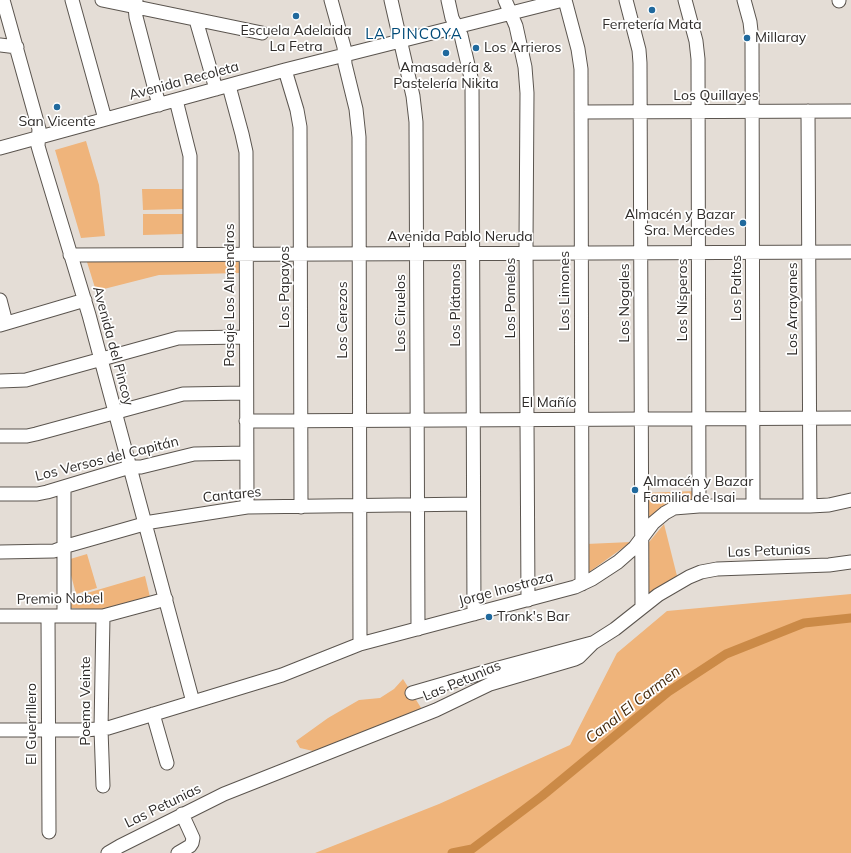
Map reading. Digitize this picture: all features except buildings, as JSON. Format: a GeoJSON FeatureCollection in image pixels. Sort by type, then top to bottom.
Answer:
{"type":"FeatureCollection","features":[{"type":"Feature","properties":{"kind":"street","name":"Avenida del Pincoy"},"geometry":{"type":"LineString","coordinates":[[3,0],[39,129],[38,138],[40,153],[85,300],[193,702]]}},
{"type":"Feature","properties":{"kind":"street"},"geometry":{"type":"LineString","coordinates":[[72,0],[105,120]]}},
{"type":"Feature","properties":{"kind":"street"},"geometry":{"type":"LineString","coordinates":[[102,0],[136,3],[196,20],[262,33]]}},
{"type":"Feature","properties":{"kind":"street","name":"Los Cerezos"},"geometry":{"type":"LineString","coordinates":[[331,0],[344,47],[344,55],[356,109],[358,127],[360,644]]}},
{"type":"Feature","properties":{"kind":"street","name":"Los Ciruelos"},"geometry":{"type":"LineString","coordinates":[[391,0],[414,102],[416,122],[418,629]]}},
{"type":"Feature","properties":{"kind":"street","name":"Los Plátanos"},"geometry":{"type":"LineString","coordinates":[[448,0],[452,18],[461,35],[472,82],[474,614]]}},
{"type":"Feature","properties":{"kind":"street","name":"Los Pomelos"},"geometry":{"type":"LineString","coordinates":[[505,0],[516,26],[527,80],[528,600]]}},
{"type":"Feature","properties":{"kind":"street","name":"Avenida Recoleta"},"geometry":{"type":"LineString","coordinates":[[0,148],[285,70],[564,0]]}},
{"type":"Feature","properties":{"kind":"street","name":"Los Limones"},"geometry":{"type":"LineString","coordinates":[[564,0],[580,58],[582,584]]}},
{"type":"Feature","properties":{"kind":"street","name":"Los Nogales"},"geometry":{"type":"LineString","coordinates":[[626,0],[639,50],[640,63],[642,607]]}},
{"type":"Feature","properties":{"kind":"street","name":"Los Nísperos"},"geometry":{"type":"LineString","coordinates":[[685,0],[698,53],[698,506]]}},
{"type":"Feature","properties":{"kind":"street","name":"Los Paltos"},"geometry":{"type":"LineString","coordinates":[[744,0],[752,40],[753,506]]}},
{"type":"Feature","properties":{"kind":"street"},"geometry":{"type":"LineString","coordinates":[[136,3],[136,17],[159,105]]}},
{"type":"Feature","properties":{"kind":"street"},"geometry":{"type":"LineString","coordinates":[[196,20],[216,89]]}},
{"type":"Feature","properties":{"kind":"street"},"geometry":{"type":"LineString","coordinates":[[0,45],[17,47]]}},
{"type":"Feature","properties":{"kind":"street","name":"Los Papayos"},"geometry":{"type":"LineString","coordinates":[[285,70],[297,110],[300,127],[301,507]]}},
{"type":"Feature","properties":{"kind":"street","name":"Pasaje Los Almendros"},"geometry":{"type":"LineString","coordinates":[[229,86],[246,152],[247,507]]}},
{"type":"Feature","properties":{"kind":"street"},"geometry":{"type":"LineString","coordinates":[[176,100],[190,156],[190,254]]}},
{"type":"Feature","properties":{"kind":"street","name":"Los Arrayanes"},"geometry":{"type":"LineString","coordinates":[[808,111],[810,506]]}},
{"type":"Feature","properties":{"kind":"street","name":"Los Quillayes"},"geometry":{"type":"LineString","coordinates":[[581,112],[851,111]]}},
{"type":"Feature","properties":{"kind":"street","name":"Avenida Pablo Neruda"},"geometry":{"type":"LineString","coordinates":[[70,255],[851,252]]}},
{"type":"Feature","properties":{"kind":"street"},"geometry":{"type":"LineString","coordinates":[[0,300],[3,324],[85,300]]}},
{"type":"Feature","properties":{"kind":"street"},"geometry":{"type":"LineString","coordinates":[[0,381],[26,380],[178,338],[246,337]]}},
{"type":"Feature","properties":{"kind":"street"},"geometry":{"type":"LineString","coordinates":[[0,436],[27,436],[183,394],[246,393]]}},
{"type":"Feature","properties":{"kind":"street","name":"El Mañío"},"geometry":{"type":"LineString","coordinates":[[246,421],[851,418]]}},
{"type":"Feature","properties":{"kind":"street","name":"Los Versos del Capitán"},"geometry":{"type":"LineString","coordinates":[[0,494],[37,494],[130,467],[141,467],[194,454],[246,453]]}},
{"type":"Feature","properties":{"kind":"street"},"geometry":{"type":"LineString","coordinates":[[64,487],[64,616]]}},
{"type":"Feature","properties":{"kind":"street","name":"Jorge Inostroza"},"geometry":{"type":"LineString","coordinates":[[0,730],[101,729],[282,674],[360,644],[528,600],[582,584],[601,574],[618,562],[642,539],[653,523],[670,510],[679,507],[810,506],[829,505],[851,500]]}},
{"type":"Feature","properties":{"kind":"street","name":"Cantares"},"geometry":{"type":"LineString","coordinates":[[0,552],[54,551],[70,545],[145,524],[247,507],[473,504]]}},
{"type":"Feature","properties":{"kind":"street","name":"Las Petunias"},"geometry":{"type":"LineString","coordinates":[[108,853],[182,814],[224,794],[436,710],[490,684],[575,659],[593,643],[615,629],[658,595],[689,577],[709,570],[829,565],[851,562]]}},
{"type":"Feature","properties":{"kind":"street","name":"Premio Nobel"},"geometry":{"type":"LineString","coordinates":[[0,616],[103,616],[166,599]]}},
{"type":"Feature","properties":{"kind":"street","name":"El Guerrillero"},"geometry":{"type":"LineString","coordinates":[[48,616],[49,832]]}},
{"type":"Feature","properties":{"kind":"street","name":"Poema Veinte"},"geometry":{"type":"LineString","coordinates":[[103,616],[101,729],[103,786]]}},
{"type":"Feature","properties":{"kind":"street"},"geometry":{"type":"LineString","coordinates":[[412,692],[593,643]]}},
{"type":"Feature","properties":{"kind":"street"},"geometry":{"type":"LineString","coordinates":[[153,714],[167,763]]}},
{"type":"Feature","properties":{"kind":"street"},"geometry":{"type":"LineString","coordinates":[[178,853],[190,846],[193,838],[182,814]]}},
{"type":"Feature","properties":{"kind":"shaded area"},"geometry":{"type":"Polygon","coordinates":[[[86,141],[99,185],[105,236],[81,238],[55,150],[86,141]]]}},
{"type":"Feature","properties":{"kind":"shaded area"},"geometry":{"type":"Polygon","coordinates":[[[142,189],[183,189],[183,209],[143,210],[142,189]]]}},
{"type":"Feature","properties":{"kind":"shaded area"},"geometry":{"type":"Polygon","coordinates":[[[143,214],[183,214],[183,234],[143,235],[143,214]]]}},
{"type":"Feature","properties":{"kind":"shaded area"},"geometry":{"type":"Polygon","coordinates":[[[87,262],[240,262],[239,273],[159,275],[96,291],[87,262]]]}},
{"type":"Feature","properties":{"kind":"shaded area"},"geometry":{"type":"Polygon","coordinates":[[[695,491],[695,502],[650,519],[645,519],[644,493],[695,491]]]}},
{"type":"Feature","properties":{"kind":"shaded area"},"geometry":{"type":"Polygon","coordinates":[[[664,524],[678,580],[651,595],[646,591],[645,547],[664,524]]]}},
{"type":"Feature","properties":{"kind":"shaded area"},"geometry":{"type":"Polygon","coordinates":[[[631,542],[585,575],[586,544],[631,542]]]}},
{"type":"Feature","properties":{"kind":"shaded area"},"geometry":{"type":"Polygon","coordinates":[[[87,554],[97,588],[76,594],[67,560],[87,554]]]}},
{"type":"Feature","properties":{"kind":"shaded area"},"geometry":{"type":"Polygon","coordinates":[[[145,576],[150,597],[102,610],[70,608],[70,598],[145,576]]]}},
{"type":"Feature","properties":{"kind":"shaded area"},"geometry":{"type":"Polygon","coordinates":[[[851,594],[851,853],[315,853],[439,804],[570,745],[617,653],[667,611],[851,594]]]}},
{"type":"Feature","properties":{"kind":"shaded area"},"geometry":{"type":"Polygon","coordinates":[[[403,679],[423,711],[313,751],[300,748],[296,741],[328,718],[359,700],[380,698],[394,689],[403,679]]]}},
{"type":"Feature","properties":{"kind":"waterway","name":"Canal El Carmen"},"geometry":{"type":"LineString","coordinates":[[452,853],[472,849],[542,796],[668,692],[726,654],[804,623],[851,618]]}},
{"type":"Feature","properties":{"kind":"place","name":"Ferretería Mata"},"geometry":{"type":"Point","coordinates":[652,10]}},
{"type":"Feature","properties":{"kind":"place","name":"Escuela Adelaida La Fetra"},"geometry":{"type":"Point","coordinates":[296,16]}},
{"type":"Feature","properties":{"kind":"place","name":"Millaray"},"geometry":{"type":"Point","coordinates":[747,38]}},
{"type":"Feature","properties":{"kind":"place","name":"Los Arrieros"},"geometry":{"type":"Point","coordinates":[476,48]}},
{"type":"Feature","properties":{"kind":"place","name":"Amasadería & Pastelería Nikita"},"geometry":{"type":"Point","coordinates":[446,53]}},
{"type":"Feature","properties":{"kind":"place","name":"San Vicente"},"geometry":{"type":"Point","coordinates":[57,107]}},
{"type":"Feature","properties":{"kind":"place","name":"Almacén y Bazar Sra. Mercedes"},"geometry":{"type":"Point","coordinates":[743,223]}},
{"type":"Feature","properties":{"kind":"place","name":"Almacén y Bazar Familia de Isai"},"geometry":{"type":"Point","coordinates":[635,490]}},
{"type":"Feature","properties":{"kind":"place","name":"Tronk's Bar"},"geometry":{"type":"Point","coordinates":[489,617]}},
{"type":"Feature","properties":{"kind":"district","name":"LA PINCOYA"},"geometry":{"type":"Point","coordinates":[414,34]}}]}
